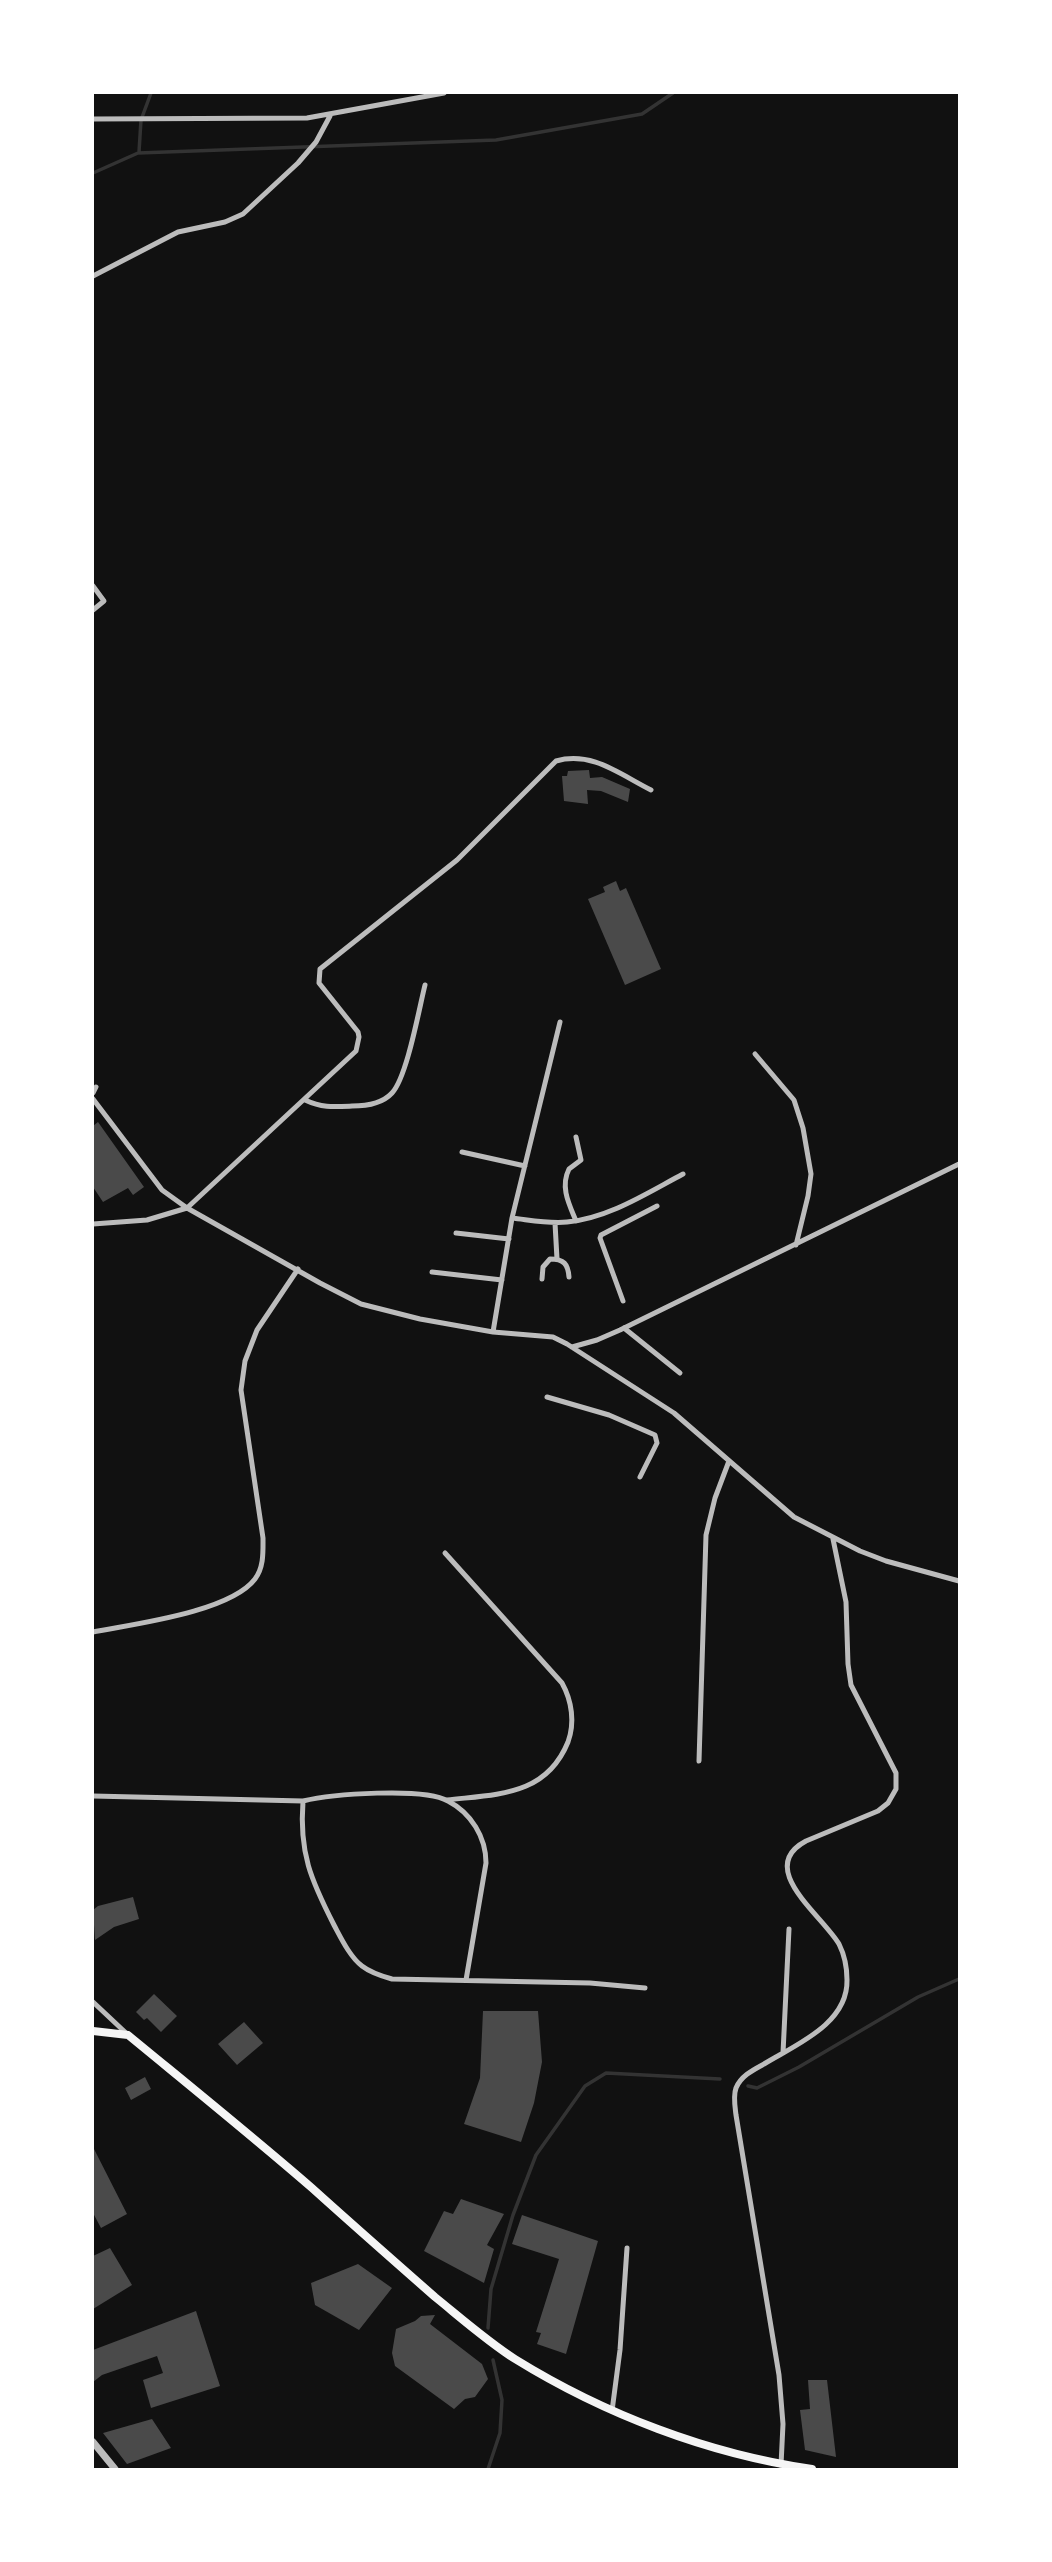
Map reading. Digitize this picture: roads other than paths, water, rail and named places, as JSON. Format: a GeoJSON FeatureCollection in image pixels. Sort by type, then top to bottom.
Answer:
{"type":"FeatureCollection","features":[{"type":"Feature","properties":{"kind":"main road"},"geometry":{"type":"LineString","coordinates":[[93,2031],[128,2035],[464,2321],[514,2358],[612,2411],[702,2443],[780,2465],[811,2469]]}},
{"type":"Feature","properties":{"kind":"street"},"geometry":{"type":"LineString","coordinates":[[93,119],[307,118],[330,116],[444,93]]}},
{"type":"Feature","properties":{"kind":"street"},"geometry":{"type":"LineString","coordinates":[[93,276],[178,232],[225,222],[243,214],[298,163],[316,142],[330,116]]}},
{"type":"Feature","properties":{"kind":"street"},"geometry":{"type":"LineString","coordinates":[[93,586],[104,601],[93,610]]}},
{"type":"Feature","properties":{"kind":"street"},"geometry":{"type":"LineString","coordinates":[[93,1224],[147,1220],[187,1208],[356,1051],[358,1032],[319,983],[320,969],[457,860],[555,761],[570,757],[589,758],[651,790]]}},
{"type":"Feature","properties":{"kind":"street"},"geometry":{"type":"LineString","coordinates":[[305,1100],[320,1107],[358,1106],[380,1102],[393,1093],[401,1077],[425,985]]}},
{"type":"Feature","properties":{"kind":"street"},"geometry":{"type":"LineString","coordinates":[[493,1332],[512,1218],[560,1022]]}},
{"type":"Feature","properties":{"kind":"street"},"geometry":{"type":"LineString","coordinates":[[755,1054],[794,1100],[807,1147],[811,1174],[796,1244]]}},
{"type":"Feature","properties":{"kind":"street"},"geometry":{"type":"LineString","coordinates":[[93,1099],[162,1189],[187,1208],[320,1283],[361,1304],[421,1320],[493,1332],[553,1337],[674,1413],[794,1517],[833,1539],[886,1561],[959,1581]]}},
{"type":"Feature","properties":{"kind":"street"},"geometry":{"type":"LineString","coordinates":[[576,1136],[581,1160],[569,1169],[565,1194],[576,1221]]}},
{"type":"Feature","properties":{"kind":"street"},"geometry":{"type":"LineString","coordinates":[[462,1152],[525,1166]]}},
{"type":"Feature","properties":{"kind":"street"},"geometry":{"type":"LineString","coordinates":[[572,1347],[624,1328],[959,1164]]}},
{"type":"Feature","properties":{"kind":"street"},"geometry":{"type":"LineString","coordinates":[[512,1218],[555,1223],[576,1221],[616,1209],[683,1174]]}},
{"type":"Feature","properties":{"kind":"street"},"geometry":{"type":"LineString","coordinates":[[642,1195],[649,1210]]}},
{"type":"Feature","properties":{"kind":"street"},"geometry":{"type":"LineString","coordinates":[[623,1301],[601,1235],[657,1206]]}},
{"type":"Feature","properties":{"kind":"street"},"geometry":{"type":"LineString","coordinates":[[555,1223],[557,1259]]}},
{"type":"Feature","properties":{"kind":"street"},"geometry":{"type":"LineString","coordinates":[[456,1234],[509,1239]]}},
{"type":"Feature","properties":{"kind":"street"},"geometry":{"type":"LineString","coordinates":[[542,1279],[546,1262],[557,1259],[566,1263],[569,1277]]}},
{"type":"Feature","properties":{"kind":"street"},"geometry":{"type":"LineString","coordinates":[[93,1632],[225,1602],[242,1592],[256,1578],[263,1560],[263,1538],[241,1390],[245,1361],[257,1330],[298,1269]]}},
{"type":"Feature","properties":{"kind":"street"},"geometry":{"type":"LineString","coordinates":[[432,1272],[502,1280]]}},
{"type":"Feature","properties":{"kind":"street"},"geometry":{"type":"LineString","coordinates":[[624,1328],[680,1373]]}},
{"type":"Feature","properties":{"kind":"street"},"geometry":{"type":"LineString","coordinates":[[547,1397],[609,1415],[655,1436],[657,1443],[640,1477]]}},
{"type":"Feature","properties":{"kind":"street"},"geometry":{"type":"LineString","coordinates":[[699,1761],[706,1535],[715,1498],[729,1461]]}},
{"type":"Feature","properties":{"kind":"street"},"geometry":{"type":"LineString","coordinates":[[780,2465],[783,2424],[779,2375],[734,2096],[746,2074],[828,2024],[842,2002],[847,1984],[846,1959],[837,1942],[799,1894],[788,1873],[788,1856],[794,1847],[806,1840],[878,1811],[888,1803],[896,1789],[896,1773],[851,1685],[846,1602],[833,1539]]}},
{"type":"Feature","properties":{"kind":"street"},"geometry":{"type":"LineString","coordinates":[[93,1796],[303,1801],[320,1796],[393,1794],[424,1795],[447,1800],[504,1793],[536,1782],[548,1774],[562,1756],[572,1725],[568,1693],[562,1683],[444,1553]]}},
{"type":"Feature","properties":{"kind":"street"},"geometry":{"type":"LineString","coordinates":[[447,1800],[476,1826],[486,1849],[486,1863],[466,1980]]}},
{"type":"Feature","properties":{"kind":"street"},"geometry":{"type":"LineString","coordinates":[[303,1801],[305,1855],[310,1876],[340,1937],[360,1965],[375,1974],[391,1979],[590,1983],[645,1988]]}},
{"type":"Feature","properties":{"kind":"street"},"geometry":{"type":"LineString","coordinates":[[783,2053],[789,1929]]}},
{"type":"Feature","properties":{"kind":"street"},"geometry":{"type":"LineString","coordinates":[[93,2003],[128,2035]]}},
{"type":"Feature","properties":{"kind":"street"},"geometry":{"type":"LineString","coordinates":[[612,2411],[620,2350],[627,2248]]}},
{"type":"Feature","properties":{"kind":"street"},"geometry":{"type":"LineString","coordinates":[[93,2442],[115,2469]]}},
{"type":"Feature","properties":{"kind":"waterway"},"geometry":{"type":"LineString","coordinates":[[139,152],[141,120],[151,93]]}},
{"type":"Feature","properties":{"kind":"waterway"},"geometry":{"type":"LineString","coordinates":[[93,173],[138,153],[496,140],[642,114],[673,93]]}},
{"type":"Feature","properties":{"kind":"waterway"},"geometry":{"type":"LineString","coordinates":[[748,2086],[757,2088],[799,2067],[918,1997],[959,1979]]}},
{"type":"Feature","properties":{"kind":"waterway"},"geometry":{"type":"LineString","coordinates":[[488,2328],[491,2289],[513,2215],[536,2155],[585,2086],[606,2073],[720,2079]]}},
{"type":"Feature","properties":{"kind":"waterway"},"geometry":{"type":"LineString","coordinates":[[488,2469],[500,2433],[502,2400],[493,2360]]}}]}
